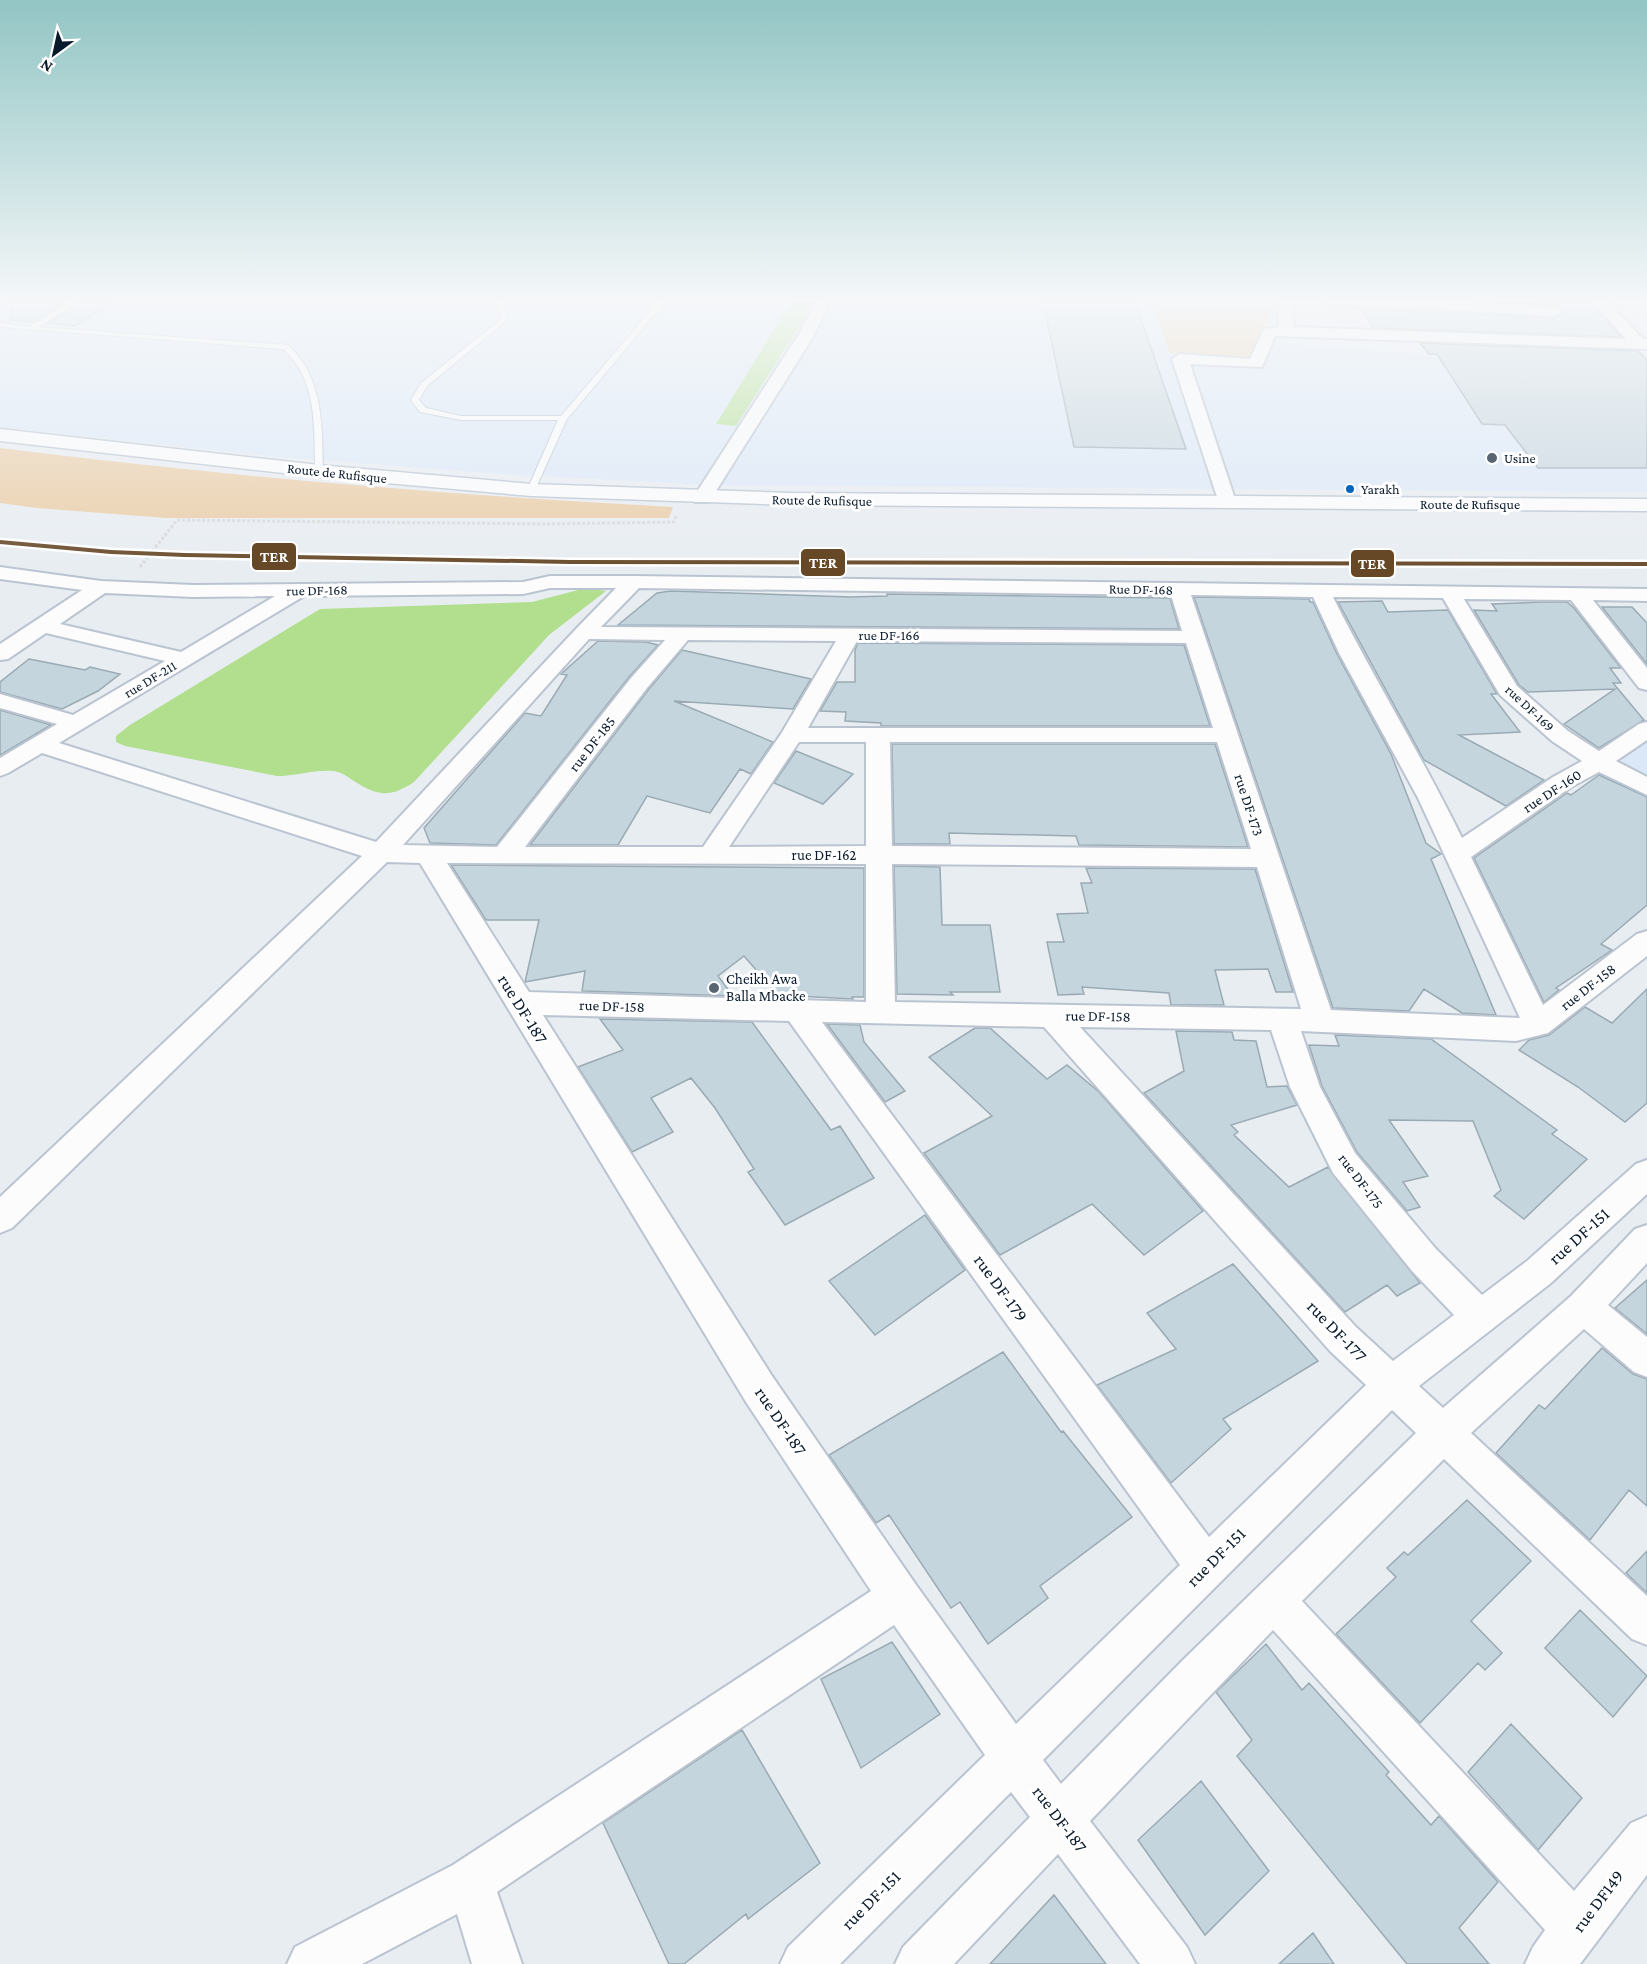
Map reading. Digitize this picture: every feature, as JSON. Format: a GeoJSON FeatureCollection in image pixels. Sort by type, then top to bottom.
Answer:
{"type":"FeatureCollection","features":[{"type":"Feature","properties":{"kind":"main road","name":"Route de Rufisque"},"geometry":{"type":"LineString","coordinates":[[0,435],[319,471],[531,490],[692,497],[1647,505]]}},
{"type":"Feature","properties":{"kind":"street"},"geometry":{"type":"LineString","coordinates":[[692,497],[765,394]]}},
{"type":"Feature","properties":{"kind":"street"},"geometry":{"type":"LineString","coordinates":[[1191,394],[1227,502]]}},
{"type":"Feature","properties":{"kind":"street","name":"rue DF-168"},"geometry":{"type":"LineString","coordinates":[[0,573],[102,587],[193,591],[523,588],[550,582],[634,582]]}},
{"type":"Feature","properties":{"kind":"street"},"geometry":{"type":"LineString","coordinates":[[0,1218],[381,853],[583,633],[634,582]]}},
{"type":"Feature","properties":{"kind":"street","name":"Rue DF-168"},"geometry":{"type":"LineString","coordinates":[[634,582],[1647,595]]}},
{"type":"Feature","properties":{"kind":"street"},"geometry":{"type":"LineString","coordinates":[[0,654],[102,587]]}},
{"type":"Feature","properties":{"kind":"street","name":"rue DF-173"},"geometry":{"type":"LineString","coordinates":[[1179,589],[1320,1021]]}},
{"type":"Feature","properties":{"kind":"street","name":"rue DF-211"},"geometry":{"type":"LineString","coordinates":[[0,768],[301,590]]}},
{"type":"Feature","properties":{"kind":"street"},"geometry":{"type":"LineString","coordinates":[[1320,591],[1350,653],[1409,758],[1539,1025]]}},
{"type":"Feature","properties":{"kind":"street","name":"rue DF-169"},"geometry":{"type":"LineString","coordinates":[[1450,593],[1508,690],[1560,736],[1599,762],[1647,787]]}},
{"type":"Feature","properties":{"kind":"street"},"geometry":{"type":"LineString","coordinates":[[1577,594],[1647,683]]}},
{"type":"Feature","properties":{"kind":"street"},"geometry":{"type":"LineString","coordinates":[[43,626],[184,659]]}},
{"type":"Feature","properties":{"kind":"street","name":"rue DF-166"},"geometry":{"type":"LineString","coordinates":[[583,633],[1194,637]]}},
{"type":"Feature","properties":{"kind":"street","name":"rue DF-185"},"geometry":{"type":"LineString","coordinates":[[504,856],[639,683],[682,634]]}},
{"type":"Feature","properties":{"kind":"street"},"geometry":{"type":"LineString","coordinates":[[710,856],[792,735],[850,635]]}},
{"type":"Feature","properties":{"kind":"street"},"geometry":{"type":"LineString","coordinates":[[0,702],[76,723]]}},
{"type":"Feature","properties":{"kind":"street","name":"rue DF-160"},"geometry":{"type":"LineString","coordinates":[[1457,854],[1562,782],[1599,762],[1647,729]]}},
{"type":"Feature","properties":{"kind":"street"},"geometry":{"type":"LineString","coordinates":[[792,735],[1226,735]]}},
{"type":"Feature","properties":{"kind":"street"},"geometry":{"type":"LineString","coordinates":[[878,735],[881,1013]]}},
{"type":"Feature","properties":{"kind":"street","name":"rue DF-162"},"geometry":{"type":"LineString","coordinates":[[40,745],[381,853],[504,856],[879,855],[1266,858]]}},
{"type":"Feature","properties":{"kind":"street","name":"rue DF-187"},"geometry":{"type":"LineString","coordinates":[[428,854],[759,1389],[899,1597],[1014,1759],[1170,1964]]}},
{"type":"Feature","properties":{"kind":"street","name":"rue DF-158"},"geometry":{"type":"LineString","coordinates":[[519,1003],[881,1013],[1282,1020],[1493,1030],[1529,1029],[1539,1025],[1647,941]]}},
{"type":"Feature","properties":{"kind":"street","name":"rue DF-179"},"geometry":{"type":"LineString","coordinates":[[796,1011],[1206,1566]]}},
{"type":"Feature","properties":{"kind":"street","name":"rue DF-177"},"geometry":{"type":"LineString","coordinates":[[1052,1015],[1342,1339],[1647,1624]]}},
{"type":"Feature","properties":{"kind":"street","name":"rue DF-175"},"geometry":{"type":"LineString","coordinates":[[1282,1020],[1305,1087],[1344,1163],[1424,1260],[1481,1318]]}},
{"type":"Feature","properties":{"kind":"street","name":"rue DF-151"},"geometry":{"type":"LineString","coordinates":[[805,1964],[1391,1385],[1481,1318],[1643,1186]]}},
{"type":"Feature","properties":{"kind":"street"},"geometry":{"type":"LineString","coordinates":[[920,1964],[1198,1675],[1443,1433],[1583,1307],[1647,1240]]}},
{"type":"Feature","properties":{"kind":"street"},"geometry":{"type":"LineString","coordinates":[[1583,1307],[1647,1360]]}},
{"type":"Feature","properties":{"kind":"street"},"geometry":{"type":"LineString","coordinates":[[312,1964],[470,1882],[899,1597]]}},
{"type":"Feature","properties":{"kind":"street"},"geometry":{"type":"LineString","coordinates":[[1274,1601],[1564,1947]]}},
{"type":"Feature","properties":{"kind":"street","name":"rue DF149"},"geometry":{"type":"LineString","coordinates":[[1564,1947],[1605,1889],[1647,1839]]}},
{"type":"Feature","properties":{"kind":"street"},"geometry":{"type":"LineString","coordinates":[[470,1882],[497,1964]]}},
{"type":"Feature","properties":{"kind":"lane"},"geometry":{"type":"LineString","coordinates":[[314,394],[318,408],[319,471]]}},
{"type":"Feature","properties":{"kind":"lane"},"geometry":{"type":"LineString","coordinates":[[419,394],[415,400],[423,410],[461,418],[563,418]]}},
{"type":"Feature","properties":{"kind":"lane"},"geometry":{"type":"LineString","coordinates":[[531,490],[563,418],[584,394]]}},
{"type":"Feature","properties":{"kind":"path"},"geometry":{"type":"LineString","coordinates":[[137,571],[177,520],[546,524],[674,522],[692,497]]}},
{"type":"Feature","properties":{"kind":"shaded area"},"geometry":{"type":"Polygon","coordinates":[[[0,394],[1647,394],[1647,492],[713,485],[514,475],[271,456],[0,427],[0,394]]]}},
{"type":"Feature","properties":{"kind":"shaded area"},"geometry":{"type":"Polygon","coordinates":[[[735,394],[757,394],[736,426],[716,424],[735,394]]]}},
{"type":"Feature","properties":{"kind":"shaded area"},"geometry":{"type":"Polygon","coordinates":[[[0,448],[336,484],[673,507],[669,518],[166,518],[37,508],[0,503],[0,448]]]}},
{"type":"Feature","properties":{"kind":"shaded area"},"geometry":{"type":"Polygon","coordinates":[[[586,588],[606,591],[549,635],[414,782],[398,791],[384,793],[370,790],[339,772],[320,771],[277,776],[125,746],[116,742],[116,736],[130,725],[320,609],[532,602],[586,588]]]}},
{"type":"Feature","properties":{"kind":"shaded area"},"geometry":{"type":"Polygon","coordinates":[[[1647,737],[1647,783],[1607,762],[1647,737]]]}},
{"type":"Feature","properties":{"kind":"building"},"geometry":{"type":"Polygon","coordinates":[[[1063,394],[1167,394],[1186,449],[1074,447],[1063,394]]]}},
{"type":"Feature","properties":{"kind":"building"},"geometry":{"type":"Polygon","coordinates":[[[1462,394],[1647,394],[1647,468],[1538,468],[1505,425],[1482,424],[1462,394]]]}},
{"type":"Feature","properties":{"kind":"building"},"geometry":{"type":"Polygon","coordinates":[[[671,591],[850,597],[887,596],[887,594],[1170,598],[1179,629],[618,625],[657,593],[671,591]]]}},
{"type":"Feature","properties":{"kind":"building"},"geometry":{"type":"Polygon","coordinates":[[[1194,597],[1309,599],[1313,602],[1337,654],[1391,754],[1426,843],[1441,854],[1431,859],[1496,1015],[1462,1013],[1424,989],[1409,1011],[1333,1008],[1194,597]]]}},
{"type":"Feature","properties":{"kind":"building"},"geometry":{"type":"Polygon","coordinates":[[[1382,601],[1388,612],[1448,610],[1497,694],[1491,694],[1520,732],[1459,735],[1544,780],[1506,806],[1424,760],[1338,602],[1382,601]]]}},
{"type":"Feature","properties":{"kind":"building"},"geometry":{"type":"Polygon","coordinates":[[[1567,602],[1574,608],[1621,668],[1610,668],[1621,683],[1613,683],[1644,720],[1599,748],[1564,724],[1615,689],[1528,692],[1519,685],[1474,610],[1497,611],[1492,604],[1567,602]]]}},
{"type":"Feature","properties":{"kind":"building"},"geometry":{"type":"Polygon","coordinates":[[[1602,607],[1632,607],[1647,623],[1647,664],[1602,607]]]}},
{"type":"Feature","properties":{"kind":"building"},"geometry":{"type":"Polygon","coordinates":[[[598,641],[646,642],[658,645],[629,677],[496,845],[430,843],[424,828],[525,713],[541,716],[567,675],[561,674],[598,641]]]}},
{"type":"Feature","properties":{"kind":"building"},"geometry":{"type":"Polygon","coordinates":[[[858,643],[1184,645],[1210,726],[881,726],[881,723],[845,721],[846,712],[820,711],[837,682],[855,682],[855,650],[858,643]]]}},
{"type":"Feature","properties":{"kind":"building"},"geometry":{"type":"Polygon","coordinates":[[[682,650],[811,679],[793,709],[674,701],[773,742],[751,774],[740,769],[710,813],[647,796],[618,845],[530,845],[649,689],[682,650]]]}},
{"type":"Feature","properties":{"kind":"building"},"geometry":{"type":"Polygon","coordinates":[[[29,659],[85,670],[90,667],[120,674],[98,691],[62,709],[0,692],[0,682],[29,659]]]}},
{"type":"Feature","properties":{"kind":"building"},"geometry":{"type":"Polygon","coordinates":[[[0,710],[51,725],[0,755],[0,710]]]}},
{"type":"Feature","properties":{"kind":"building"},"geometry":{"type":"Polygon","coordinates":[[[892,744],[1215,744],[1248,847],[1079,845],[1076,836],[949,833],[950,844],[894,844],[892,744]]]}},
{"type":"Feature","properties":{"kind":"building"},"geometry":{"type":"Polygon","coordinates":[[[796,751],[853,774],[823,804],[774,783],[796,751]]]}},
{"type":"Feature","properties":{"kind":"building"},"geometry":{"type":"Polygon","coordinates":[[[1599,775],[1647,797],[1647,905],[1601,944],[1612,950],[1556,988],[1559,990],[1544,1002],[1474,858],[1567,793],[1571,795],[1599,775]]]}},
{"type":"Feature","properties":{"kind":"building"},"geometry":{"type":"Polygon","coordinates":[[[451,865],[864,868],[864,997],[852,997],[853,999],[778,995],[744,956],[718,976],[733,996],[582,991],[585,971],[525,982],[539,920],[486,920],[451,865]]]}},
{"type":"Feature","properties":{"kind":"building"},"geometry":{"type":"Polygon","coordinates":[[[894,866],[940,867],[942,925],[990,925],[1000,992],[950,992],[953,995],[897,994],[894,866]]]}},
{"type":"Feature","properties":{"kind":"building"},"geometry":{"type":"Polygon","coordinates":[[[1086,868],[1255,869],[1293,992],[1276,992],[1268,969],[1215,970],[1224,1005],[1171,1005],[1169,993],[1082,987],[1084,994],[1058,995],[1047,942],[1064,942],[1057,914],[1088,913],[1081,883],[1092,883],[1086,868]]]}},
{"type":"Feature","properties":{"kind":"building"},"geometry":{"type":"Polygon","coordinates":[[[1647,989],[1647,1103],[1625,1122],[1578,1087],[1519,1050],[1529,1040],[1549,1035],[1585,1007],[1612,1023],[1647,989]]]}},
{"type":"Feature","properties":{"kind":"building"},"geometry":{"type":"Polygon","coordinates":[[[600,1019],[752,1022],[831,1130],[840,1126],[874,1178],[785,1225],[748,1172],[754,1169],[715,1108],[691,1078],[651,1098],[673,1132],[632,1152],[578,1067],[623,1050],[600,1019]]]}},
{"type":"Feature","properties":{"kind":"building"},"geometry":{"type":"Polygon","coordinates":[[[827,1024],[860,1025],[864,1042],[905,1091],[885,1102],[827,1024]]]}},
{"type":"Feature","properties":{"kind":"building"},"geometry":{"type":"Polygon","coordinates":[[[975,1028],[990,1028],[1047,1079],[1067,1065],[1099,1092],[1203,1211],[1144,1255],[1092,1204],[1000,1255],[924,1153],[992,1116],[929,1057],[975,1028]]]}},
{"type":"Feature","properties":{"kind":"building"},"geometry":{"type":"Polygon","coordinates":[[[1176,1031],[1232,1032],[1234,1040],[1256,1041],[1267,1087],[1287,1086],[1297,1105],[1231,1125],[1238,1132],[1234,1135],[1289,1187],[1328,1167],[1420,1283],[1397,1296],[1387,1285],[1345,1312],[1144,1093],[1184,1071],[1176,1031]]]}},
{"type":"Feature","properties":{"kind":"building"},"geometry":{"type":"Polygon","coordinates":[[[1335,1035],[1431,1039],[1557,1130],[1552,1134],[1587,1159],[1524,1219],[1494,1196],[1501,1190],[1473,1121],[1389,1120],[1428,1176],[1403,1182],[1420,1207],[1407,1211],[1357,1152],[1322,1086],[1309,1045],[1339,1046],[1335,1035]]]}},
{"type":"Feature","properties":{"kind":"building"},"geometry":{"type":"Polygon","coordinates":[[[925,1215],[965,1270],[875,1335],[829,1281],[925,1215]]]}},
{"type":"Feature","properties":{"kind":"building"},"geometry":{"type":"Polygon","coordinates":[[[1233,1264],[1318,1361],[1223,1419],[1231,1429],[1171,1483],[1097,1385],[1176,1349],[1147,1313],[1233,1264]]]}},
{"type":"Feature","properties":{"kind":"building"},"geometry":{"type":"Polygon","coordinates":[[[1647,1280],[1647,1334],[1615,1308],[1647,1280]]]}},
{"type":"Feature","properties":{"kind":"building"},"geometry":{"type":"Polygon","coordinates":[[[1602,1348],[1633,1374],[1647,1379],[1647,1506],[1629,1490],[1590,1540],[1496,1453],[1539,1405],[1545,1409],[1602,1348]]]}},
{"type":"Feature","properties":{"kind":"building"},"geometry":{"type":"Polygon","coordinates":[[[1003,1352],[1061,1432],[1063,1431],[1132,1517],[1040,1586],[1048,1598],[988,1644],[960,1602],[951,1608],[889,1515],[876,1523],[829,1455],[1003,1352]]]}},
{"type":"Feature","properties":{"kind":"building"},"geometry":{"type":"Polygon","coordinates":[[[1467,1500],[1531,1561],[1471,1621],[1502,1653],[1485,1670],[1478,1663],[1420,1723],[1336,1634],[1396,1577],[1387,1568],[1404,1552],[1408,1555],[1467,1500]]]}},
{"type":"Feature","properties":{"kind":"building"},"geometry":{"type":"Polygon","coordinates":[[[1647,1551],[1647,1593],[1626,1573],[1647,1551]]]}},
{"type":"Feature","properties":{"kind":"building"},"geometry":{"type":"Polygon","coordinates":[[[1580,1610],[1647,1676],[1613,1717],[1545,1648],[1580,1610]]]}},
{"type":"Feature","properties":{"kind":"building"},"geometry":{"type":"Polygon","coordinates":[[[892,1642],[940,1714],[861,1768],[821,1679],[892,1642]]]}},
{"type":"Feature","properties":{"kind":"building"},"geometry":{"type":"Polygon","coordinates":[[[1266,1644],[1302,1690],[1309,1683],[1389,1772],[1386,1775],[1431,1825],[1439,1816],[1498,1882],[1459,1928],[1489,1964],[1407,1964],[1237,1756],[1252,1740],[1216,1692],[1266,1644]]]}},
{"type":"Feature","properties":{"kind":"building"},"geometry":{"type":"Polygon","coordinates":[[[1511,1724],[1582,1798],[1538,1850],[1468,1772],[1511,1724]]]}},
{"type":"Feature","properties":{"kind":"building"},"geometry":{"type":"Polygon","coordinates":[[[742,1730],[820,1863],[748,1919],[746,1914],[684,1964],[669,1964],[603,1823],[742,1730]]]}},
{"type":"Feature","properties":{"kind":"building"},"geometry":{"type":"Polygon","coordinates":[[[1201,1781],[1269,1871],[1205,1935],[1138,1840],[1201,1781]]]}},
{"type":"Feature","properties":{"kind":"building"},"geometry":{"type":"Polygon","coordinates":[[[1054,1895],[1106,1964],[990,1964],[1054,1895]]]}},
{"type":"Feature","properties":{"kind":"building"},"geometry":{"type":"Polygon","coordinates":[[[1313,1933],[1334,1964],[1279,1964],[1313,1933]]]}},
{"type":"Feature","properties":{"kind":"transit line","name":"TER"},"geometry":{"type":"LineString","coordinates":[[0,542],[111,552],[185,555],[570,562],[1647,564]]}},
{"type":"Feature","properties":{"kind":"place","name":"Usine"},"geometry":{"type":"Point","coordinates":[1492,458]}},
{"type":"Feature","properties":{"kind":"place","name":"Yarakh"},"geometry":{"type":"Point","coordinates":[1350,489]}},
{"type":"Feature","properties":{"kind":"place","name":"Cheikh Awa Balla Mbacke"},"geometry":{"type":"Point","coordinates":[714,988]}}]}
